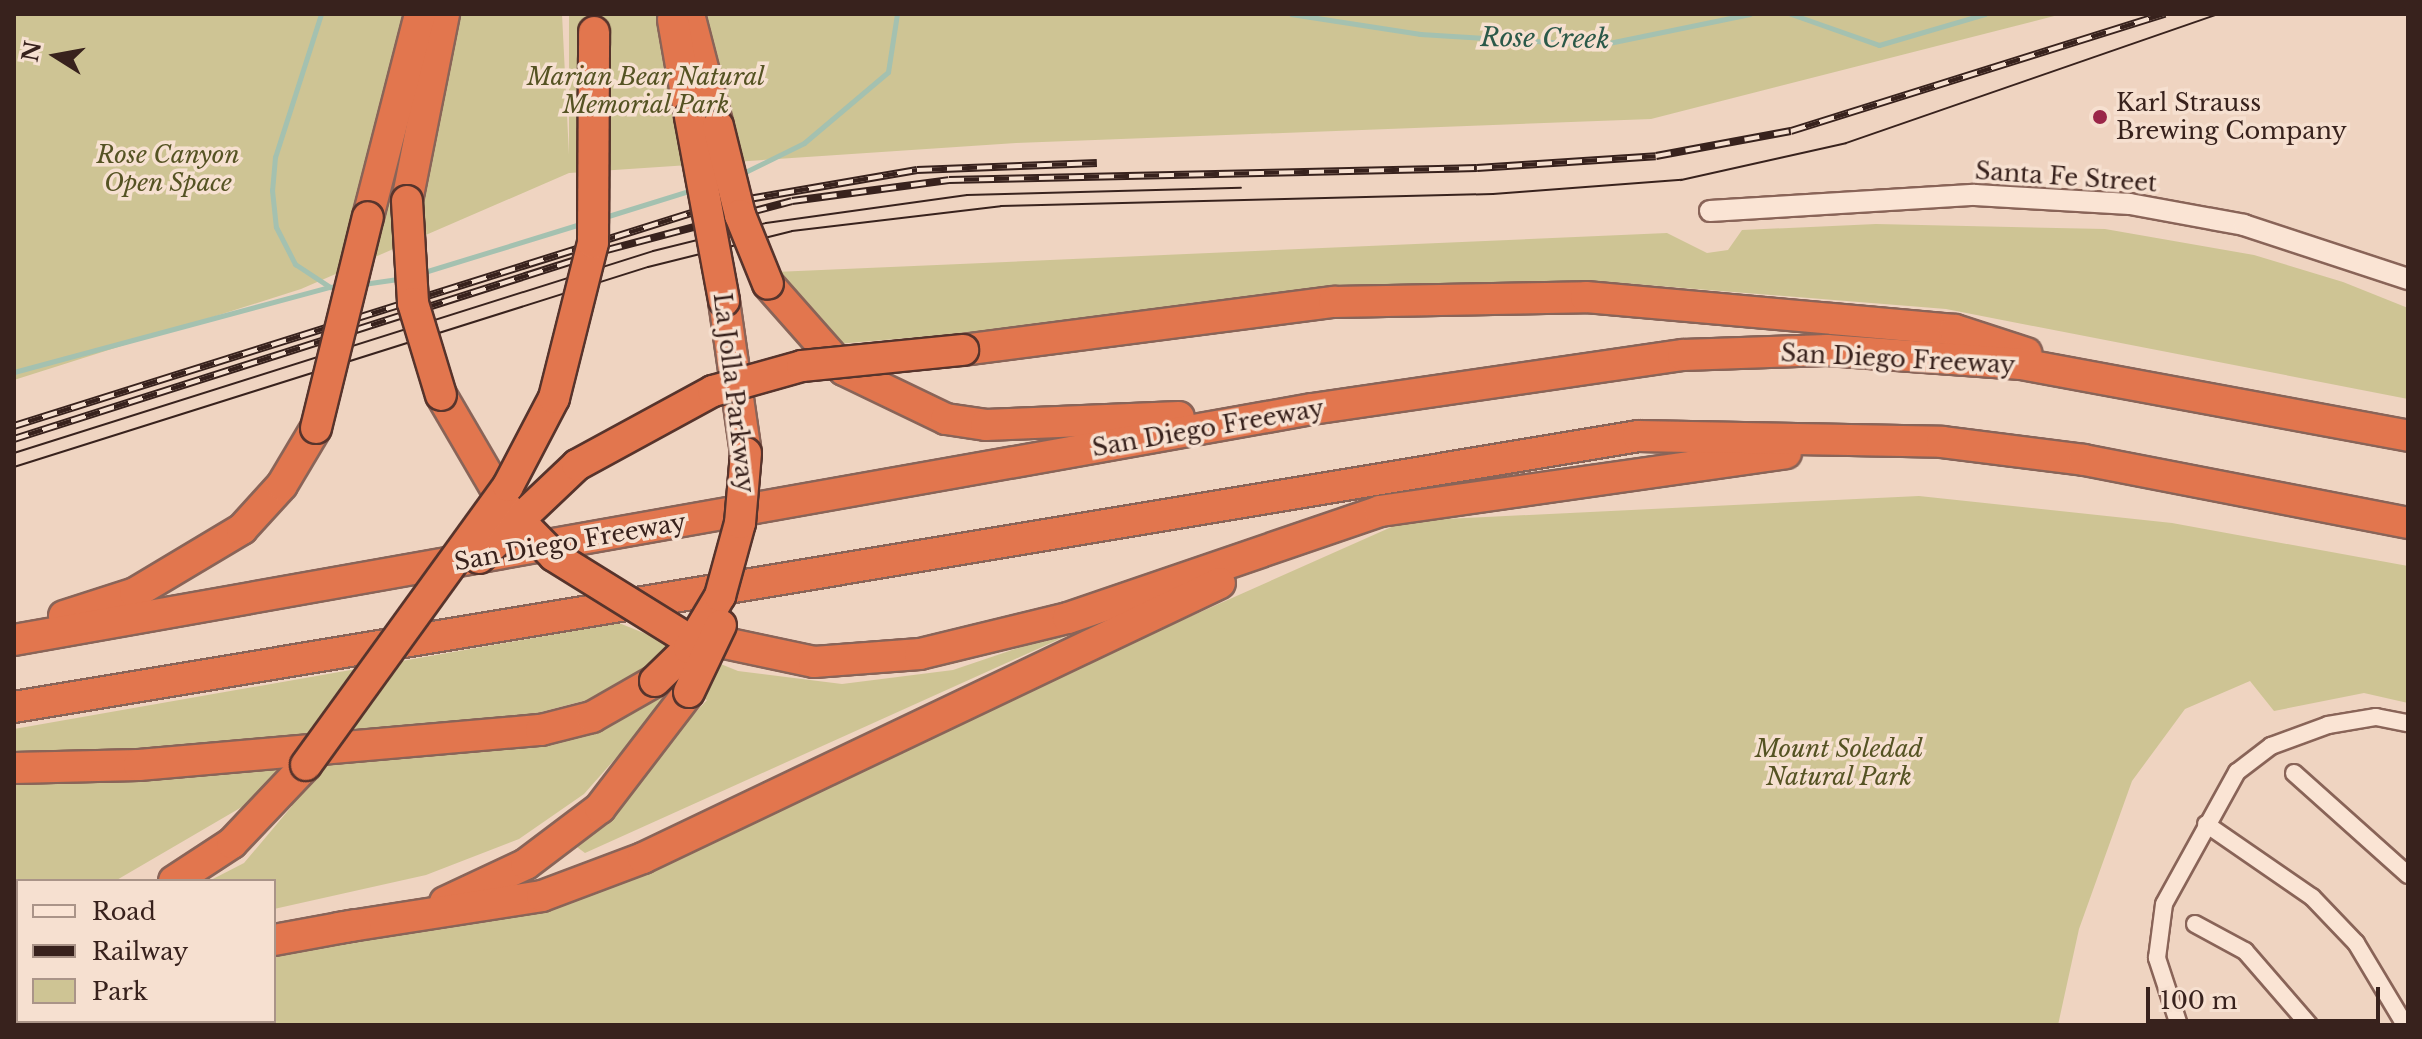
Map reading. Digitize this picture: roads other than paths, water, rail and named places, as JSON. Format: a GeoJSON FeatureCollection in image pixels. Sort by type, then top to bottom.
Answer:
{"type":"FeatureCollection","features":[{"type":"Feature","properties":{"kind":"highway"},"geometry":{"type":"LineString","coordinates":[[14,633],[135,593],[210,551],[268,504],[316,428],[420,14]]}},
{"type":"Feature","properties":{"kind":"highway"},"geometry":{"type":"LineString","coordinates":[[444,14],[407,201],[413,303],[441,395],[507,508],[586,579],[678,633],[814,662],[920,654],[1068,618],[1380,511],[1884,440]]}},
{"type":"Feature","properties":{"kind":"highway","name":"La Jolla Parkway"},"geometry":{"type":"LineString","coordinates":[[276,940],[338,928],[472,893],[526,864],[600,808],[689,692],[733,593],[748,519],[746,453],[724,301],[704,121],[672,14]]}},
{"type":"Feature","properties":{"kind":"highway"},"geometry":{"type":"LineString","coordinates":[[689,14],[704,121],[768,284],[844,370],[946,419],[986,425],[1312,409]]}},
{"type":"Feature","properties":{"kind":"highway"},"geometry":{"type":"LineString","coordinates":[[178,879],[207,863],[273,805],[356,697],[508,486],[554,398],[593,243],[594,23]]}},
{"type":"Feature","properties":{"kind":"highway"},"geometry":{"type":"LineString","coordinates":[[356,697],[510,522],[577,465],[657,417],[713,391],[802,366],[963,350],[1334,302],[1586,297],[1955,330],[2127,385]]}},
{"type":"Feature","properties":{"kind":"highway","name":"San Diego Freeway"},"geometry":{"type":"LineString","coordinates":[[14,640],[1312,409],[1683,355],[1827,350],[2021,364],[2408,436]]}},
{"type":"Feature","properties":{"kind":"highway"},"geometry":{"type":"LineString","coordinates":[[14,707],[1512,454],[1638,436],[1884,440],[2084,460],[2408,523]]}},
{"type":"Feature","properties":{"kind":"highway"},"geometry":{"type":"LineString","coordinates":[[14,768],[139,765],[541,730],[592,717],[655,681],[689,648],[720,596],[740,523],[746,453]]}},
{"type":"Feature","properties":{"kind":"highway"},"geometry":{"type":"LineString","coordinates":[[338,928],[542,896],[643,858],[1013,675],[1380,511]]}},
{"type":"Feature","properties":{"kind":"street","name":"Santa Fe Street"},"geometry":{"type":"LineString","coordinates":[[1710,211],[1975,195],[2116,203],[2244,225],[2408,279]]}},
{"type":"Feature","properties":{"kind":"street"},"geometry":{"type":"LineString","coordinates":[[2179,1025],[2157,958],[2164,904],[2237,772],[2271,746],[2328,725],[2376,717],[2408,723]]}},
{"type":"Feature","properties":{"kind":"street"},"geometry":{"type":"LineString","coordinates":[[2294,773],[2408,875]]}},
{"type":"Feature","properties":{"kind":"street"},"geometry":{"type":"LineString","coordinates":[[2206,824],[2312,897],[2356,943],[2405,1025]]}},
{"type":"Feature","properties":{"kind":"street"},"geometry":{"type":"LineString","coordinates":[[2195,924],[2245,951],[2309,1025]]}},
{"type":"Feature","properties":{"kind":"waterway"},"geometry":{"type":"LineString","coordinates":[[321,14],[275,157],[272,190],[276,227],[295,264],[330,287],[341,286]]}},
{"type":"Feature","properties":{"kind":"waterway"},"geometry":{"type":"LineString","coordinates":[[739,175],[804,143],[888,72],[897,14]]}},
{"type":"Feature","properties":{"kind":"waterway","name":"Rose Creek"},"geometry":{"type":"LineString","coordinates":[[1291,14],[1420,34],[1599,45],[1750,14]]}},
{"type":"Feature","properties":{"kind":"waterway","name":"Rose Creek"},"geometry":{"type":"LineString","coordinates":[[1791,14],[1879,45],[1985,14]]}},
{"type":"Feature","properties":{"kind":"waterway"},"geometry":{"type":"LineString","coordinates":[[605,217],[695,189]]}},
{"type":"Feature","properties":{"kind":"waterway"},"geometry":{"type":"LineString","coordinates":[[421,273],[584,223]]}},
{"type":"Feature","properties":{"kind":"waterway"},"geometry":{"type":"LineString","coordinates":[[363,284],[400,279]]}},
{"type":"Feature","properties":{"kind":"waterway"},"geometry":{"type":"LineString","coordinates":[[14,372],[330,287]]}},
{"type":"Feature","properties":{"kind":"tram line"},"geometry":{"type":"LineString","coordinates":[[14,467],[648,267],[792,231],[1001,206],[1493,194],[1681,180],[1846,143],[2219,14]]}},
{"type":"Feature","properties":{"kind":"tram line"},"geometry":{"type":"LineString","coordinates":[[14,453],[653,251],[766,223],[967,195],[1241,188]]}},
{"type":"Feature","properties":{"kind":"railway"},"geometry":{"type":"LineString","coordinates":[[14,439],[607,250],[792,201],[949,180],[1477,168],[1656,156],[1791,131],[2165,14]]}},
{"type":"Feature","properties":{"kind":"railway"},"geometry":{"type":"LineString","coordinates":[[14,426],[720,204],[917,170],[1097,163]]}},
{"type":"Feature","properties":{"kind":"place","name":"Karl Strauss Brewing Company"},"geometry":{"type":"Point","coordinates":[2100,117]}},
{"type":"Feature","properties":{"kind":"park label","name":"Marian Bear Natural Memorial Park"},"geometry":{"type":"Point","coordinates":[646,91]}},
{"type":"Feature","properties":{"kind":"park label","name":"Rose Canyon Open Space"},"geometry":{"type":"Point","coordinates":[168,169]}},
{"type":"Feature","properties":{"kind":"park label","name":"Mount Soledad Natural Park"},"geometry":{"type":"Point","coordinates":[1839,763]}}]}
